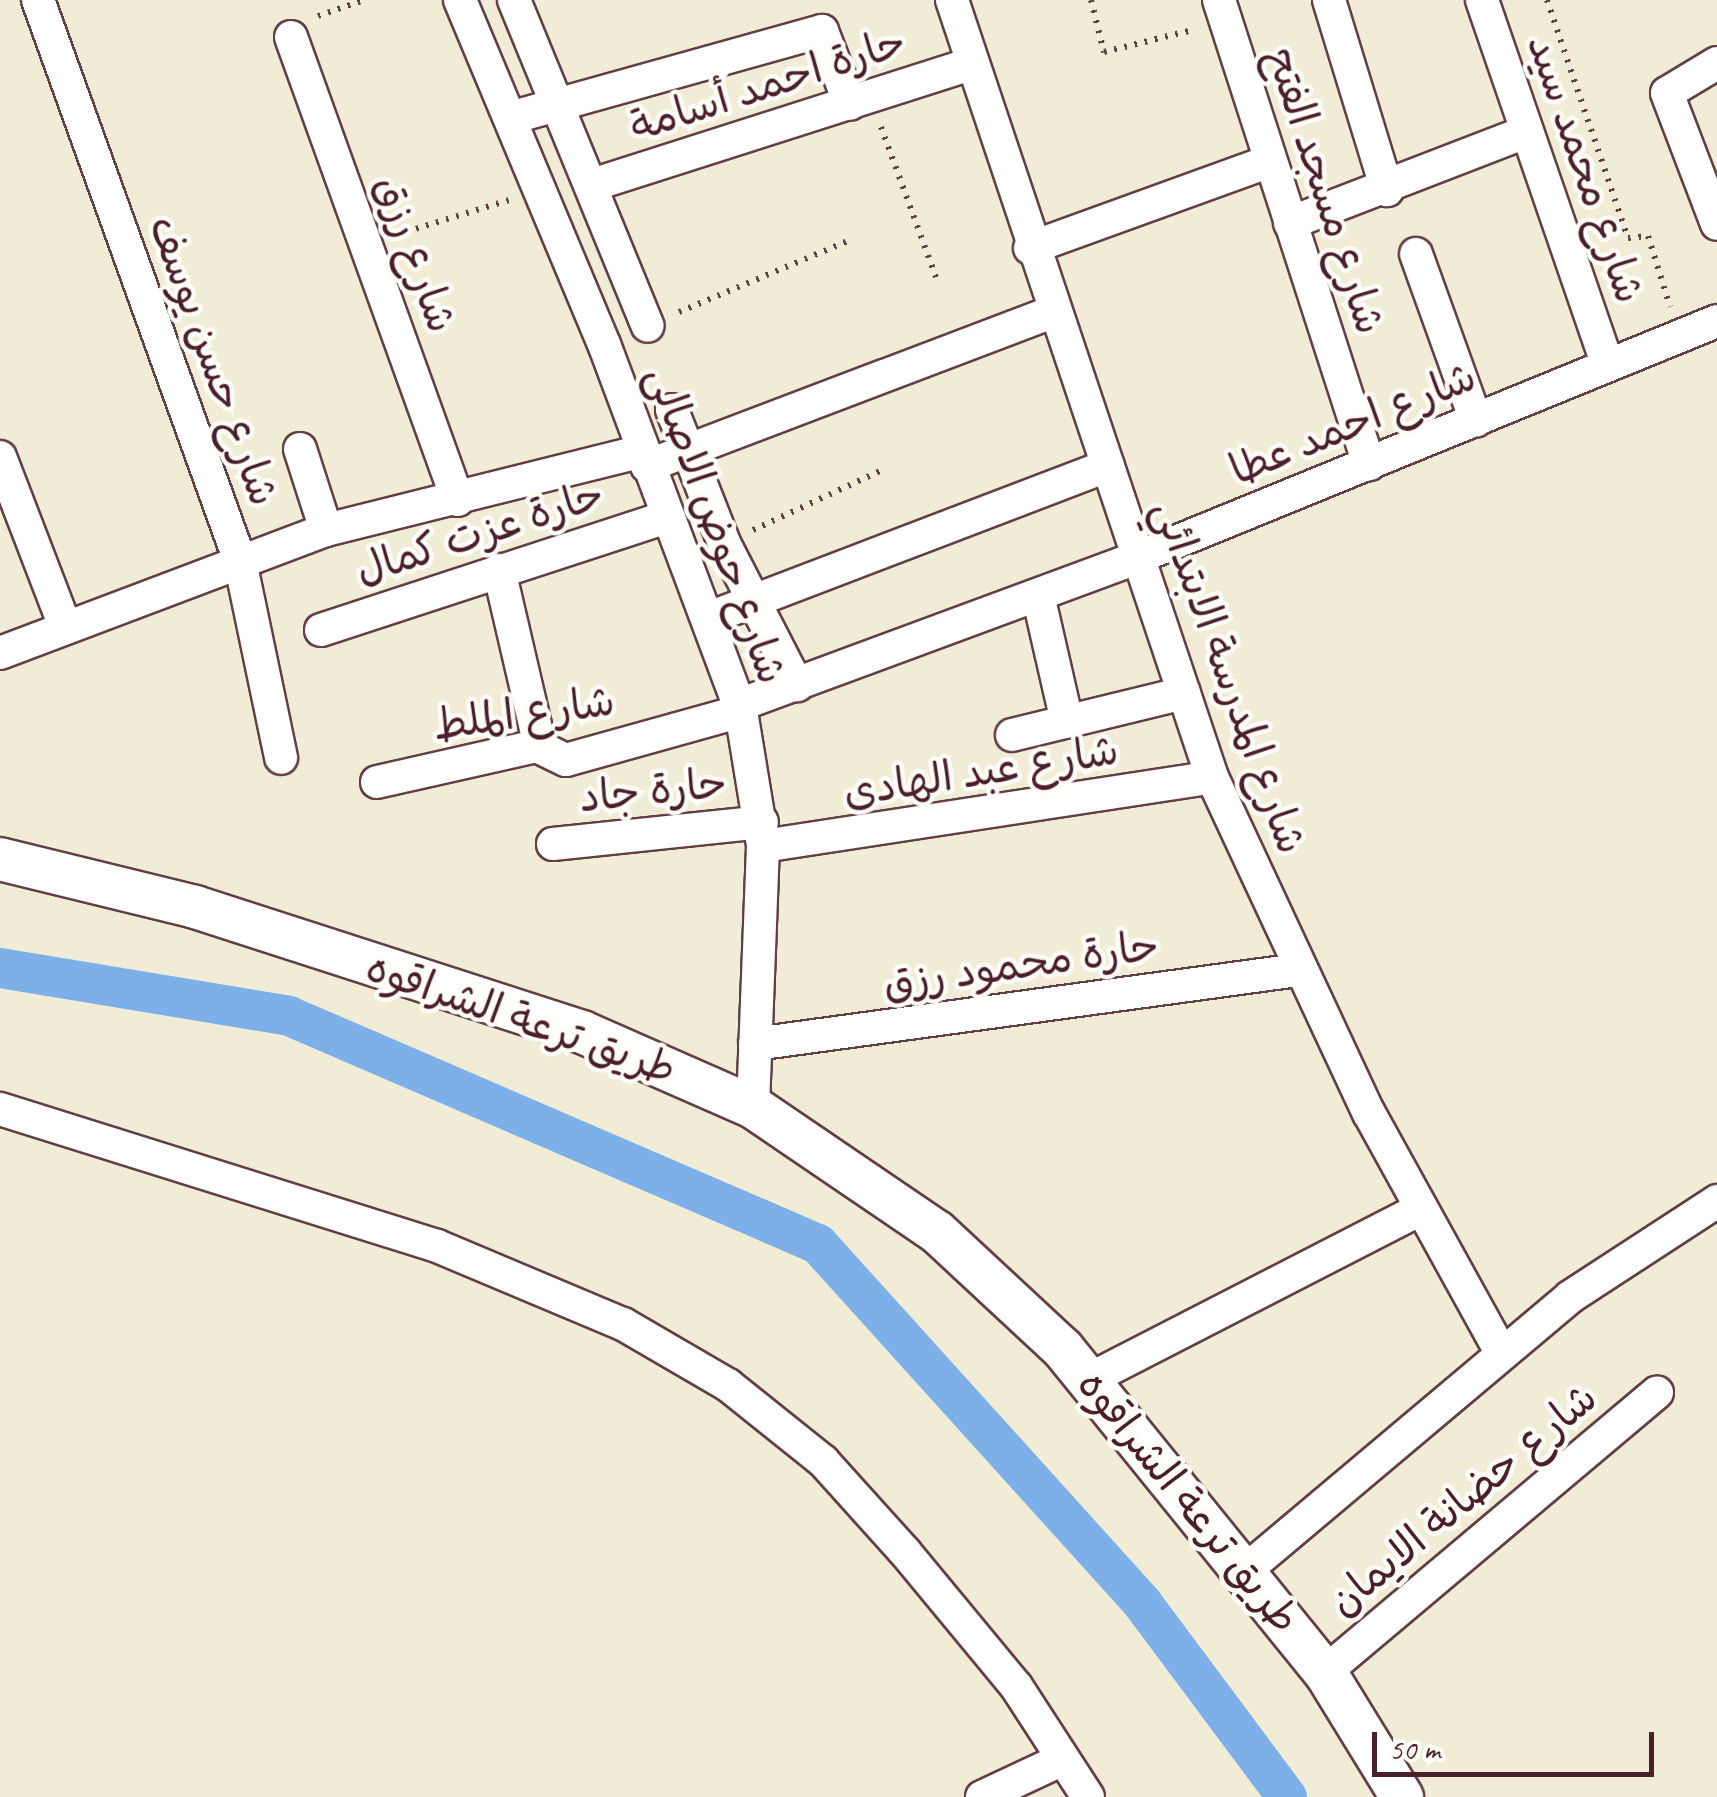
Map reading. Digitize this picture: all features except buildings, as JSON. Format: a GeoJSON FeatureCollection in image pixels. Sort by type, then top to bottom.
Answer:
{"type":"FeatureCollection","features":[{"type":"Feature","properties":{"kind":"street","name":"شارع حسن يوسف"},"geometry":{"type":"LineString","coordinates":[[38,0],[240,561],[281,758]]}},
{"type":"Feature","properties":{"kind":"street","name":"شارع حوض الاصالى"},"geometry":{"type":"LineString","coordinates":[[460,0],[708,618],[740,708],[762,834],[753,1106]]}},
{"type":"Feature","properties":{"kind":"street","name":"شارع حوض الاصالى"},"geometry":{"type":"LineString","coordinates":[[514,0],[648,326]]}},
{"type":"Feature","properties":{"kind":"street","name":"شارع المدرسة الابتدائي"},"geometry":{"type":"LineString","coordinates":[[952,0],[1030,248],[1212,777],[1298,970],[1418,1210],[1501,1352]]}},
{"type":"Feature","properties":{"kind":"street"},"geometry":{"type":"LineString","coordinates":[[1329,0],[1387,190]]}},
{"type":"Feature","properties":{"kind":"street","name":"شارع محمد سيد"},"geometry":{"type":"LineString","coordinates":[[1482,0],[1608,364]]}},
{"type":"Feature","properties":{"kind":"street","name":"شارع مسجد الفتح"},"geometry":{"type":"LineString","coordinates":[[1223,11],[1369,464]]}},
{"type":"Feature","properties":{"kind":"street"},"geometry":{"type":"LineString","coordinates":[[510,118],[825,32],[860,100]]}},
{"type":"Feature","properties":{"kind":"street","name":"شارع رزق"},"geometry":{"type":"LineString","coordinates":[[291,36],[458,500]]}},
{"type":"Feature","properties":{"kind":"street"},"geometry":{"type":"LineString","coordinates":[[1717,63],[1674,82],[1667,93],[1717,224]]}},
{"type":"Feature","properties":{"kind":"street","name":"حارة احمد أسامة"},"geometry":{"type":"LineString","coordinates":[[592,185],[970,65]]}},
{"type":"Feature","properties":{"kind":"street"},"geometry":{"type":"LineString","coordinates":[[1290,224],[1387,190],[1526,132]]}},
{"type":"Feature","properties":{"kind":"street"},"geometry":{"type":"LineString","coordinates":[[1030,248],[1270,160]]}},
{"type":"Feature","properties":{"kind":"street"},"geometry":{"type":"LineString","coordinates":[[1416,254],[1476,421]]}},
{"type":"Feature","properties":{"kind":"street"},"geometry":{"type":"LineString","coordinates":[[0,653],[64,624],[326,530],[688,450],[1053,312]]}},
{"type":"Feature","properties":{"kind":"street","name":"شارع احمد عطا"},"geometry":{"type":"LineString","coordinates":[[740,708],[1139,557],[1717,321]]}},
{"type":"Feature","properties":{"kind":"street","name":"شارع حوض الاصالى"},"geometry":{"type":"LineString","coordinates":[[672,410],[724,543],[797,684]]}},
{"type":"Feature","properties":{"kind":"street"},"geometry":{"type":"LineString","coordinates":[[300,449],[326,530]]}},
{"type":"Feature","properties":{"kind":"street"},"geometry":{"type":"LineString","coordinates":[[0,458],[64,624]]}},
{"type":"Feature","properties":{"kind":"street"},"geometry":{"type":"LineString","coordinates":[[708,618],[1108,466]]}},
{"type":"Feature","properties":{"kind":"street","name":"حارة عزت كمال"},"geometry":{"type":"LineString","coordinates":[[321,630],[666,517]]}},
{"type":"Feature","properties":{"kind":"street"},"geometry":{"type":"LineString","coordinates":[[499,570],[540,746]]}},
{"type":"Feature","properties":{"kind":"street"},"geometry":{"type":"LineString","coordinates":[[1038,595],[1066,722]]}},
{"type":"Feature","properties":{"kind":"street"},"geometry":{"type":"LineString","coordinates":[[1012,735],[1184,693]]}},
{"type":"Feature","properties":{"kind":"street","name":"شارع الملط"},"geometry":{"type":"LineString","coordinates":[[376,782],[540,746],[566,760],[740,708]]}},
{"type":"Feature","properties":{"kind":"street","name":"شارع عبد الهادى"},"geometry":{"type":"LineString","coordinates":[[762,834],[1212,777]]}},
{"type":"Feature","properties":{"kind":"street","name":"حارة جاد"},"geometry":{"type":"LineString","coordinates":[[552,844],[762,834]]}},
{"type":"Feature","properties":{"kind":"street","name":"طريق ترعة الشراقوه"},"geometry":{"type":"LineString","coordinates":[[0,859],[195,907],[582,1032],[753,1106],[937,1232],[1090,1379],[1325,1672],[1402,1797]]}},
{"type":"Feature","properties":{"kind":"street","name":"حارة محمود رزق"},"geometry":{"type":"LineString","coordinates":[[756,1044],[1298,970]]}},
{"type":"Feature","properties":{"kind":"street"},"geometry":{"type":"LineString","coordinates":[[0,1108],[437,1246],[623,1324],[728,1385],[823,1461],[905,1552],[1064,1759],[1088,1797]]}},
{"type":"Feature","properties":{"kind":"street"},"geometry":{"type":"LineString","coordinates":[[1246,1570],[1501,1352],[1717,1201]]}},
{"type":"Feature","properties":{"kind":"street"},"geometry":{"type":"LineString","coordinates":[[1090,1379],[1418,1210]]}},
{"type":"Feature","properties":{"kind":"street","name":"شارع حضانة الايمان"},"geometry":{"type":"LineString","coordinates":[[1325,1672],[1657,1392]]}},
{"type":"Feature","properties":{"kind":"street"},"geometry":{"type":"LineString","coordinates":[[982,1797],[1064,1759]]}},
{"type":"Feature","properties":{"kind":"path"},"geometry":{"type":"LineString","coordinates":[[291,36],[300,22],[364,0]]}},
{"type":"Feature","properties":{"kind":"path"},"geometry":{"type":"LineString","coordinates":[[1091,0],[1104,52],[1223,11]]}},
{"type":"Feature","properties":{"kind":"path"},"geometry":{"type":"LineString","coordinates":[[1546,0],[1628,238],[1648,236],[1680,336]]}},
{"type":"Feature","properties":{"kind":"path"},"geometry":{"type":"LineString","coordinates":[[860,100],[936,276]]}},
{"type":"Feature","properties":{"kind":"path"},"geometry":{"type":"LineString","coordinates":[[366,244],[538,190]]}},
{"type":"Feature","properties":{"kind":"path"},"geometry":{"type":"LineString","coordinates":[[648,326],[848,241]]}},
{"type":"Feature","properties":{"kind":"path"},"geometry":{"type":"LineString","coordinates":[[724,543],[880,471]]}},
{"type":"Feature","properties":{"kind":"waterway"},"geometry":{"type":"LineString","coordinates":[[0,968],[289,1016],[818,1244],[1143,1604],[1287,1797]]}}]}
